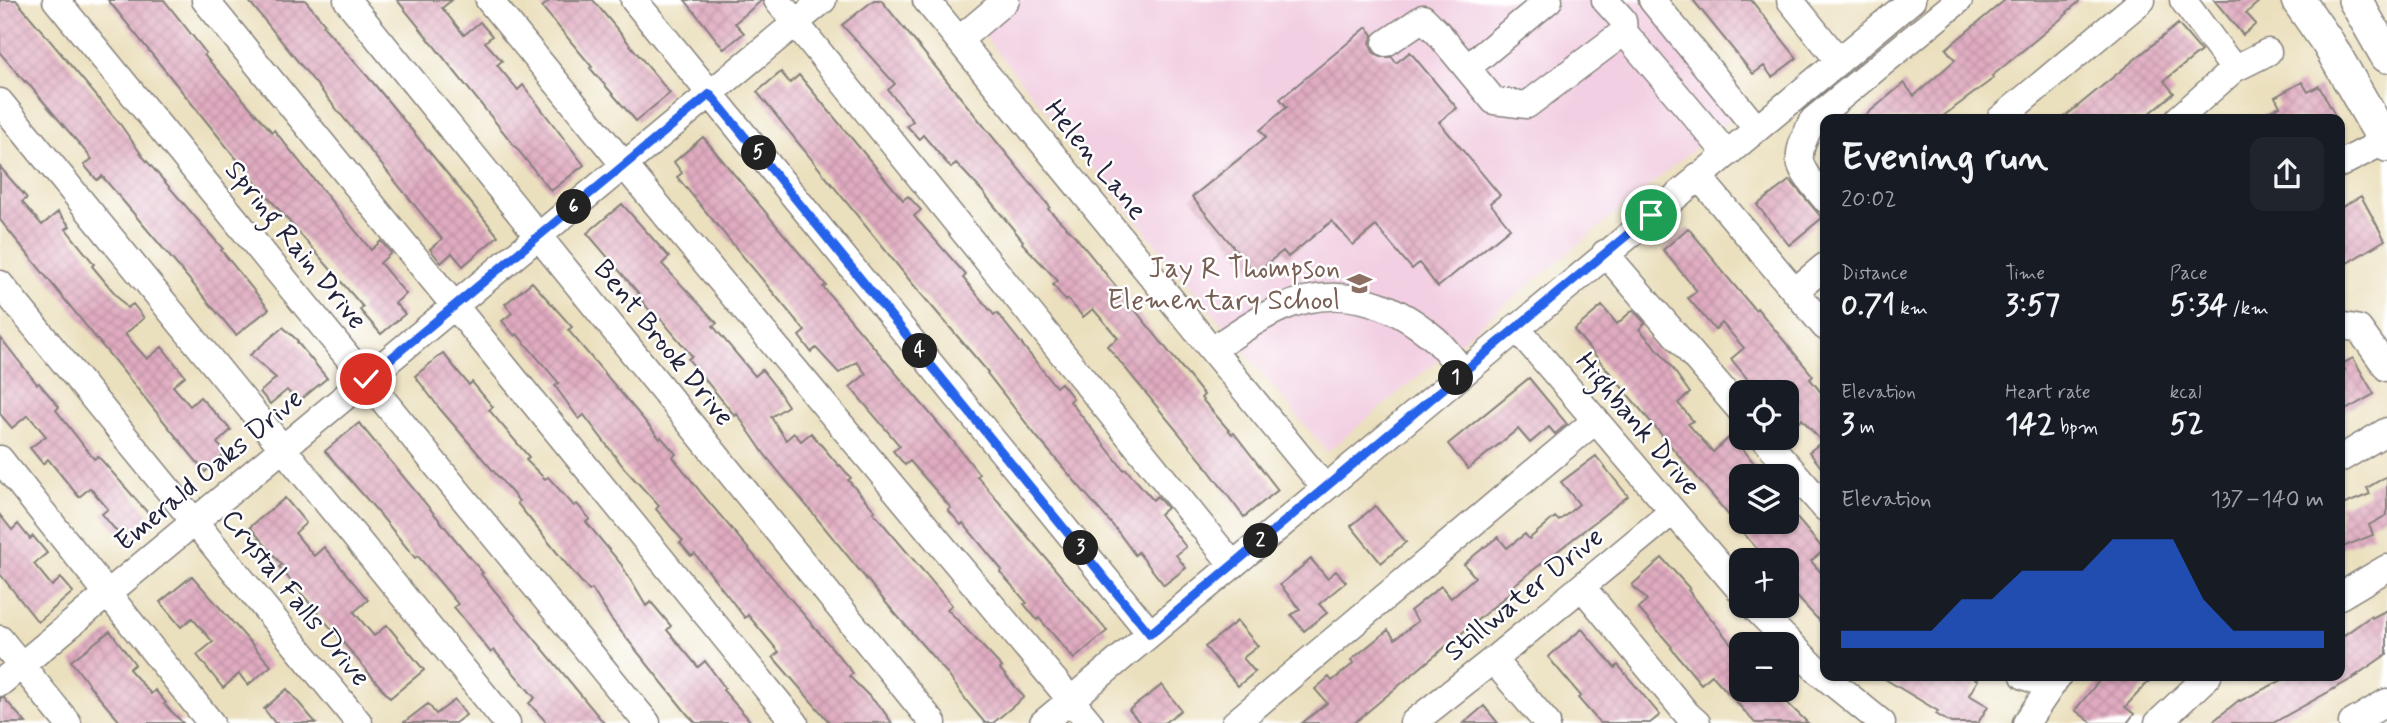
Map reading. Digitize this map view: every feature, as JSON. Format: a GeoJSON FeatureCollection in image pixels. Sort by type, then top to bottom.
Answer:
{"type":"FeatureCollection","features":[{"type":"Feature","properties":{"kind":"main road"},"geometry":{"type":"LineString","coordinates":[[2298,0],[2328,43],[2386,143]]}},
{"type":"Feature","properties":{"kind":"main road"},"geometry":{"type":"LineString","coordinates":[[2355,0],[2387,56]]}},
{"type":"Feature","properties":{"kind":"street","name":"Spring Rain Drive"},"geometry":{"type":"LineString","coordinates":[[56,0],[648,723]]}},
{"type":"Feature","properties":{"kind":"street"},"geometry":{"type":"LineString","coordinates":[[205,0],[795,723]]}},
{"type":"Feature","properties":{"kind":"street","name":"Bent Brook Drive"},"geometry":{"type":"LineString","coordinates":[[348,0],[933,723]]}},
{"type":"Feature","properties":{"kind":"street"},"geometry":{"type":"LineString","coordinates":[[489,0],[1090,723]]}},
{"type":"Feature","properties":{"kind":"street"},"geometry":{"type":"LineString","coordinates":[[634,0],[1150,634]]}},
{"type":"Feature","properties":{"kind":"street"},"geometry":{"type":"LineString","coordinates":[[778,0],[1233,565]]}},
{"type":"Feature","properties":{"kind":"street","name":"Emerald Oaks Drive"},"geometry":{"type":"LineString","coordinates":[[0,683],[823,0]]}},
{"type":"Feature","properties":{"kind":"street","name":"Helen Lane"},"geometry":{"type":"LineString","coordinates":[[926,0],[1325,488]]}},
{"type":"Feature","properties":{"kind":"street"},"geometry":{"type":"LineString","coordinates":[[959,40],[1006,0]]}},
{"type":"Feature","properties":{"kind":"street"},"geometry":{"type":"LineString","coordinates":[[1467,68],[1549,0]]}},
{"type":"Feature","properties":{"kind":"street"},"geometry":{"type":"LineString","coordinates":[[1605,0],[1623,20],[1624,32],[1726,153]]}},
{"type":"Feature","properties":{"kind":"street"},"geometry":{"type":"LineString","coordinates":[[1652,0],[1756,128]]}},
{"type":"Feature","properties":{"kind":"street"},"geometry":{"type":"LineString","coordinates":[[1790,0],[1839,61]]}},
{"type":"Feature","properties":{"kind":"street"},"geometry":{"type":"LineString","coordinates":[[1043,723],[1912,0]]}},
{"type":"Feature","properties":{"kind":"street"},"geometry":{"type":"LineString","coordinates":[[1820,114],[1959,0]]}},
{"type":"Feature","properties":{"kind":"street"},"geometry":{"type":"LineString","coordinates":[[2006,114],[2141,0]]}},
{"type":"Feature","properties":{"kind":"street"},"geometry":{"type":"LineString","coordinates":[[2183,0],[2234,69]]}},
{"type":"Feature","properties":{"kind":"street"},"geometry":{"type":"LineString","coordinates":[[1386,43],[1423,18],[1493,100],[1527,105],[1624,32]]}},
{"type":"Feature","properties":{"kind":"street"},"geometry":{"type":"LineString","coordinates":[[2184,114],[2234,69],[2268,52]]}},
{"type":"Feature","properties":{"kind":"street"},"geometry":{"type":"LineString","coordinates":[[0,102],[507,723]]}},
{"type":"Feature","properties":{"kind":"street"},"geometry":{"type":"LineString","coordinates":[[1820,114],[1813,120],[1800,147],[1802,171],[1820,193]]}},
{"type":"Feature","properties":{"kind":"street"},"geometry":{"type":"LineString","coordinates":[[2345,162],[2386,143]]}},
{"type":"Feature","properties":{"kind":"street"},"geometry":{"type":"LineString","coordinates":[[1698,176],[1820,321]]}},
{"type":"Feature","properties":{"kind":"street"},"geometry":{"type":"LineString","coordinates":[[1605,253],[1729,397]]}},
{"type":"Feature","properties":{"kind":"street"},"geometry":{"type":"LineString","coordinates":[[1795,291],[1820,270]]}},
{"type":"Feature","properties":{"kind":"street","name":"Crystal Falls Drive"},"geometry":{"type":"LineString","coordinates":[[0,284],[359,723]]}},
{"type":"Feature","properties":{"kind":"street"},"geometry":{"type":"LineString","coordinates":[[1212,349],[1278,309],[1310,297],[1349,296],[1401,313],[1436,340],[1463,371]]}},
{"type":"Feature","properties":{"kind":"street"},"geometry":{"type":"LineString","coordinates":[[2345,326],[2359,329],[2387,368]]}},
{"type":"Feature","properties":{"kind":"street","name":"Highbank Drive"},"geometry":{"type":"LineString","coordinates":[[1516,327],[1729,577]]}},
{"type":"Feature","properties":{"kind":"street"},"geometry":{"type":"LineString","coordinates":[[1235,723],[1595,420]]}},
{"type":"Feature","properties":{"kind":"street"},"geometry":{"type":"LineString","coordinates":[[2345,457],[2387,431]]}},
{"type":"Feature","properties":{"kind":"street"},"geometry":{"type":"LineString","coordinates":[[1774,450],[1820,502]]}},
{"type":"Feature","properties":{"kind":"street"},"geometry":{"type":"LineString","coordinates":[[0,459],[211,723]]}},
{"type":"Feature","properties":{"kind":"street","name":"Stillwater Drive"},"geometry":{"type":"LineString","coordinates":[[1413,723],[1673,511]]}},
{"type":"Feature","properties":{"kind":"street"},"geometry":{"type":"LineString","coordinates":[[2345,593],[2387,568]]}},
{"type":"Feature","properties":{"kind":"street"},"geometry":{"type":"LineString","coordinates":[[1582,587],[1697,723]]}},
{"type":"Feature","properties":{"kind":"street"},"geometry":{"type":"LineString","coordinates":[[1765,618],[1820,673]]}},
{"type":"Feature","properties":{"kind":"street"},"geometry":{"type":"LineString","coordinates":[[0,639],[68,723]]}},
{"type":"Feature","properties":{"kind":"street"},"geometry":{"type":"LineString","coordinates":[[1493,660],[1547,723]]}},
{"type":"Feature","properties":{"kind":"street"},"geometry":{"type":"LineString","coordinates":[[1830,681],[1882,723]]}},
{"type":"Feature","properties":{"kind":"street"},"geometry":{"type":"LineString","coordinates":[[2026,723],[2054,681]]}},
{"type":"Feature","properties":{"kind":"street"},"geometry":{"type":"LineString","coordinates":[[2158,723],[2203,681]]}},
{"type":"Feature","properties":{"kind":"street"},"geometry":{"type":"LineString","coordinates":[[2352,723],[2387,702]]}},
{"type":"Feature","properties":{"kind":"shaded area","name":"Jay R Thompson Elementary School"},"geometry":{"type":"Polygon","coordinates":[[[1005,0],[1643,0],[1736,114],[1327,452],[975,25],[1005,0]]]}},
{"type":"Feature","properties":{"kind":"building"},"geometry":{"type":"Polygon","coordinates":[[[0,0],[16,0],[120,124],[144,158],[223,249],[221,250],[269,309],[236,335],[102,176],[97,180],[84,165],[92,159],[0,53],[0,0]]]}},
{"type":"Feature","properties":{"kind":"building"},"geometry":{"type":"Polygon","coordinates":[[[108,0],[164,0],[206,53],[204,55],[272,132],[274,130],[371,250],[381,241],[391,253],[380,263],[406,294],[395,303],[405,314],[381,334],[360,310],[363,307],[256,183],[108,0]]]}},
{"type":"Feature","properties":{"kind":"building"},"geometry":{"type":"Polygon","coordinates":[[[248,0],[305,0],[325,24],[323,26],[375,85],[498,236],[463,266],[452,253],[441,263],[430,249],[442,239],[248,0]]]}},
{"type":"Feature","properties":{"kind":"building"},"geometry":{"type":"Polygon","coordinates":[[[397,0],[452,0],[442,8],[464,35],[480,22],[492,36],[485,42],[502,61],[497,65],[518,90],[523,85],[584,165],[551,191],[397,0]]]}},
{"type":"Feature","properties":{"kind":"building"},"geometry":{"type":"Polygon","coordinates":[[[551,0],[593,0],[670,93],[636,121],[542,7],[551,0]]]}},
{"type":"Feature","properties":{"kind":"building"},"geometry":{"type":"Polygon","coordinates":[[[685,0],[762,0],[735,23],[744,33],[724,49],[685,0]]]}},
{"type":"Feature","properties":{"kind":"building"},"geometry":{"type":"Polygon","coordinates":[[[874,0],[881,0],[1050,207],[1048,209],[1075,236],[1204,395],[1201,398],[1232,434],[1234,433],[1278,490],[1244,517],[1107,346],[1118,338],[1093,309],[1083,317],[1068,299],[1066,301],[1053,285],[1058,281],[1022,243],[983,192],[956,163],[951,168],[923,135],[919,139],[907,126],[913,121],[888,90],[895,84],[842,25],[874,0]]]}},
{"type":"Feature","properties":{"kind":"building"},"geometry":{"type":"Polygon","coordinates":[[[1693,0],[1751,0],[1797,58],[1772,77],[1764,66],[1753,74],[1693,0]]]}},
{"type":"Feature","properties":{"kind":"building"},"geometry":{"type":"Polygon","coordinates":[[[2005,0],[2081,0],[1992,76],[1994,78],[1946,114],[1867,114],[1904,83],[1914,96],[1955,60],[1946,49],[2005,0]]]}},
{"type":"Feature","properties":{"kind":"building"},"geometry":{"type":"Polygon","coordinates":[[[2214,0],[2261,0],[2246,13],[2256,24],[2243,35],[2214,0]]]}},
{"type":"Feature","properties":{"kind":"building"},"geometry":{"type":"Polygon","coordinates":[[[2178,24],[2201,51],[2164,81],[2174,93],[2149,114],[2068,114],[2178,24]]]}},
{"type":"Feature","properties":{"kind":"building"},"geometry":{"type":"Polygon","coordinates":[[[1367,27],[1373,35],[1370,43],[1373,52],[1380,57],[1392,57],[1396,63],[1410,52],[1457,108],[1439,122],[1500,195],[1490,203],[1510,228],[1438,287],[1419,263],[1412,269],[1376,226],[1353,245],[1332,221],[1288,257],[1283,251],[1255,273],[1192,197],[1266,137],[1260,130],[1287,107],[1280,99],[1367,27]]]}},
{"type":"Feature","properties":{"kind":"building"},"geometry":{"type":"Polygon","coordinates":[[[781,72],[790,83],[799,75],[903,200],[908,196],[921,210],[914,216],[966,275],[963,278],[994,315],[997,313],[1056,387],[1061,383],[1073,398],[1070,401],[1124,470],[1126,469],[1153,500],[1157,496],[1167,508],[1160,514],[1186,547],[1176,555],[1186,568],[1164,585],[1138,552],[1135,555],[1037,437],[988,372],[911,282],[757,92],[781,72]]]}},
{"type":"Feature","properties":{"kind":"building"},"geometry":{"type":"Polygon","coordinates":[[[2302,82],[2308,92],[2319,86],[2334,114],[2265,114],[2280,106],[2275,97],[2302,82]]]}},
{"type":"Feature","properties":{"kind":"building"},"geometry":{"type":"Polygon","coordinates":[[[703,137],[826,285],[823,287],[954,442],[979,474],[977,476],[1107,631],[1074,659],[1039,618],[1037,620],[1024,604],[1027,603],[1000,572],[1002,570],[963,523],[961,525],[948,510],[951,508],[910,461],[905,465],[893,451],[900,446],[850,387],[866,374],[857,362],[839,373],[816,348],[811,352],[799,336],[805,331],[677,177],[682,173],[674,162],[703,137]]]}},
{"type":"Feature","properties":{"kind":"building"},"geometry":{"type":"Polygon","coordinates":[[[0,167],[27,198],[22,202],[42,225],[58,212],[70,226],[66,229],[94,264],[92,266],[127,308],[133,304],[144,318],[125,334],[147,359],[162,347],[185,376],[173,386],[190,406],[200,397],[231,430],[217,443],[226,453],[205,472],[0,220],[0,167]]]}},
{"type":"Feature","properties":{"kind":"building"},"geometry":{"type":"Polygon","coordinates":[[[1790,180],[1820,216],[1820,220],[1789,245],[1757,205],[1790,180]]]}},
{"type":"Feature","properties":{"kind":"building"},"geometry":{"type":"Polygon","coordinates":[[[2361,196],[2385,240],[2347,263],[2345,259],[2345,205],[2361,196]]]}},
{"type":"Feature","properties":{"kind":"building"},"geometry":{"type":"Polygon","coordinates":[[[622,204],[669,257],[662,264],[717,323],[713,326],[755,376],[762,370],[777,389],[788,406],[771,417],[786,440],[794,433],[801,441],[811,433],[851,478],[848,480],[875,511],[873,512],[952,605],[947,609],[1002,667],[1000,669],[1024,697],[993,723],[985,723],[969,704],[946,672],[765,455],[737,414],[735,416],[688,359],[692,356],[661,319],[658,321],[639,297],[641,296],[587,233],[622,204]]]}},
{"type":"Feature","properties":{"kind":"building"},"geometry":{"type":"Polygon","coordinates":[[[1688,228],[1813,376],[1810,379],[1820,391],[1820,440],[1802,419],[1799,422],[1799,380],[1748,380],[1731,359],[1744,348],[1722,323],[1715,330],[1688,298],[1697,291],[1663,250],[1688,228]]]}},
{"type":"Feature","properties":{"kind":"building"},"geometry":{"type":"Polygon","coordinates":[[[532,282],[572,327],[568,330],[660,439],[661,437],[676,454],[673,457],[703,495],[853,673],[849,676],[892,723],[830,723],[773,657],[779,652],[748,615],[745,618],[695,554],[691,556],[680,543],[683,541],[656,509],[659,506],[625,469],[584,415],[579,419],[555,386],[559,383],[517,334],[515,336],[502,321],[512,313],[505,304],[532,282]]]}},
{"type":"Feature","properties":{"kind":"building"},"geometry":{"type":"Polygon","coordinates":[[[1602,306],[1617,324],[1633,310],[1645,323],[1639,329],[1662,354],[1690,393],[1678,403],[1693,421],[1688,424],[1713,452],[1729,438],[1729,450],[1744,450],[1755,464],[1729,464],[1729,516],[1574,330],[1602,306]]]}},
{"type":"Feature","properties":{"kind":"building"},"geometry":{"type":"Polygon","coordinates":[[[283,327],[298,341],[327,378],[298,402],[287,390],[270,404],[260,392],[276,378],[250,355],[283,327]]]}},
{"type":"Feature","properties":{"kind":"building"},"geometry":{"type":"Polygon","coordinates":[[[0,337],[59,407],[56,410],[94,459],[98,456],[155,521],[127,544],[102,514],[108,509],[90,488],[79,497],[48,459],[43,464],[30,448],[46,436],[28,415],[12,428],[0,414],[0,337]]]}},
{"type":"Feature","properties":{"kind":"building"},"geometry":{"type":"Polygon","coordinates":[[[443,353],[469,385],[472,382],[493,407],[489,410],[529,457],[526,460],[545,479],[548,477],[574,506],[577,504],[590,519],[586,522],[621,564],[646,606],[651,602],[671,626],[667,630],[698,667],[705,661],[725,688],[723,690],[752,723],[696,723],[688,715],[611,619],[592,589],[589,591],[567,565],[517,503],[519,501],[415,376],[443,353]]]}},
{"type":"Feature","properties":{"kind":"building"},"geometry":{"type":"Polygon","coordinates":[[[2353,358],[2374,394],[2345,410],[2345,370],[2345,362],[2353,358]]]}},
{"type":"Feature","properties":{"kind":"building"},"geometry":{"type":"Polygon","coordinates":[[[1529,378],[1567,424],[1555,434],[1549,427],[1530,443],[1518,429],[1468,469],[1448,444],[1529,378]]]}},
{"type":"Feature","properties":{"kind":"building"},"geometry":{"type":"Polygon","coordinates":[[[359,423],[604,723],[547,723],[529,703],[535,698],[494,650],[491,653],[454,607],[458,604],[418,556],[415,558],[325,451],[359,423]]]}},
{"type":"Feature","properties":{"kind":"building"},"geometry":{"type":"Polygon","coordinates":[[[1820,444],[1820,466],[1809,452],[1820,444]]]}},
{"type":"Feature","properties":{"kind":"building"},"geometry":{"type":"Polygon","coordinates":[[[1596,456],[1628,496],[1509,589],[1511,592],[1354,723],[1302,723],[1327,703],[1315,689],[1329,677],[1332,681],[1354,663],[1351,660],[1388,630],[1395,639],[1418,621],[1410,611],[1441,586],[1451,598],[1475,577],[1464,564],[1477,553],[1498,537],[1507,548],[1525,534],[1529,539],[1555,517],[1559,521],[1579,504],[1561,482],[1596,456]]]}},
{"type":"Feature","properties":{"kind":"building"},"geometry":{"type":"Polygon","coordinates":[[[2387,476],[2387,515],[2369,525],[2373,535],[2345,546],[2345,504],[2370,494],[2367,488],[2387,476]]]}},
{"type":"Feature","properties":{"kind":"building"},"geometry":{"type":"Polygon","coordinates":[[[285,498],[306,523],[295,533],[314,556],[324,547],[368,600],[354,612],[374,636],[387,625],[424,670],[390,698],[279,567],[282,565],[250,527],[285,498]]]}},
{"type":"Feature","properties":{"kind":"building"},"geometry":{"type":"Polygon","coordinates":[[[1375,506],[1406,542],[1381,563],[1351,526],[1375,506]]]}},
{"type":"Feature","properties":{"kind":"building"},"geometry":{"type":"Polygon","coordinates":[[[0,515],[12,530],[18,524],[30,539],[33,536],[47,553],[34,564],[52,586],[61,578],[73,592],[38,622],[0,574],[0,515]]]}},
{"type":"Feature","properties":{"kind":"building"},"geometry":{"type":"Polygon","coordinates":[[[1799,521],[1820,545],[1820,553],[1811,561],[1820,571],[1820,622],[1799,599],[1799,548],[1756,548],[1744,534],[1799,534],[1799,521]]]}},
{"type":"Feature","properties":{"kind":"building"},"geometry":{"type":"Polygon","coordinates":[[[1662,558],[1690,589],[1688,590],[1729,641],[1729,694],[1712,675],[1701,684],[1638,608],[1647,600],[1632,585],[1662,558]]]}},
{"type":"Feature","properties":{"kind":"building"},"geometry":{"type":"Polygon","coordinates":[[[1311,559],[1327,578],[1336,571],[1346,582],[1319,604],[1327,613],[1304,631],[1291,615],[1300,609],[1280,585],[1311,559]]]}},
{"type":"Feature","properties":{"kind":"building"},"geometry":{"type":"Polygon","coordinates":[[[192,576],[271,666],[248,685],[239,674],[223,688],[197,655],[213,642],[192,618],[181,627],[160,602],[192,576]]]}},
{"type":"Feature","properties":{"kind":"building"},"geometry":{"type":"Polygon","coordinates":[[[2387,610],[2387,654],[2357,676],[2273,723],[2211,723],[2239,700],[2280,681],[2345,681],[2345,634],[2371,616],[2372,618],[2387,610]]]}},
{"type":"Feature","properties":{"kind":"building"},"geometry":{"type":"Polygon","coordinates":[[[1237,621],[1258,646],[1243,658],[1255,672],[1238,686],[1205,647],[1237,621]]]}},
{"type":"Feature","properties":{"kind":"building"},"geometry":{"type":"Polygon","coordinates":[[[1582,629],[1615,668],[1618,665],[1660,715],[1650,723],[1600,723],[1548,657],[1582,629]]]}},
{"type":"Feature","properties":{"kind":"building"},"geometry":{"type":"Polygon","coordinates":[[[110,631],[135,664],[129,669],[151,694],[155,690],[166,703],[164,704],[183,723],[121,723],[97,695],[71,661],[110,631]]]}},
{"type":"Feature","properties":{"kind":"building"},"geometry":{"type":"Polygon","coordinates":[[[1888,681],[1977,681],[1969,695],[1988,706],[1978,723],[1951,723],[1936,714],[1938,711],[1888,681]]]}},
{"type":"Feature","properties":{"kind":"building"},"geometry":{"type":"Polygon","coordinates":[[[2099,681],[2149,681],[2125,707],[2134,714],[2127,723],[2092,723],[2075,710],[2099,681]]]}},
{"type":"Feature","properties":{"kind":"building"},"geometry":{"type":"Polygon","coordinates":[[[1162,685],[1181,710],[1164,723],[1140,723],[1129,710],[1162,685]]]}},
{"type":"Feature","properties":{"kind":"building"},"geometry":{"type":"Polygon","coordinates":[[[287,689],[316,723],[275,723],[264,709],[287,689]]]}},
{"type":"Feature","properties":{"kind":"building"},"geometry":{"type":"Polygon","coordinates":[[[0,698],[4,698],[26,723],[0,723],[0,698]]]}},
{"type":"Feature","properties":{"kind":"building"},"geometry":{"type":"Polygon","coordinates":[[[455,700],[466,715],[455,723],[403,723],[428,704],[436,714],[455,700]]]}},
{"type":"Feature","properties":{"kind":"building"},"geometry":{"type":"Polygon","coordinates":[[[1736,702],[1786,702],[1808,723],[1755,723],[1736,702]]]}},
{"type":"Feature","properties":{"kind":"building"},"geometry":{"type":"Polygon","coordinates":[[[1484,706],[1498,723],[1464,723],[1484,706]]]}},
{"type":"Feature","properties":{"kind":"place","name":"Jay R Thompson Elementary School"},"geometry":{"type":"Point","coordinates":[1360,283]}},
{"type":"Feature","properties":{"kind":"route"},"geometry":{"type":"LineString","coordinates":[[366,379],[710,94],[1150,634],[1651,215]]}}]}
